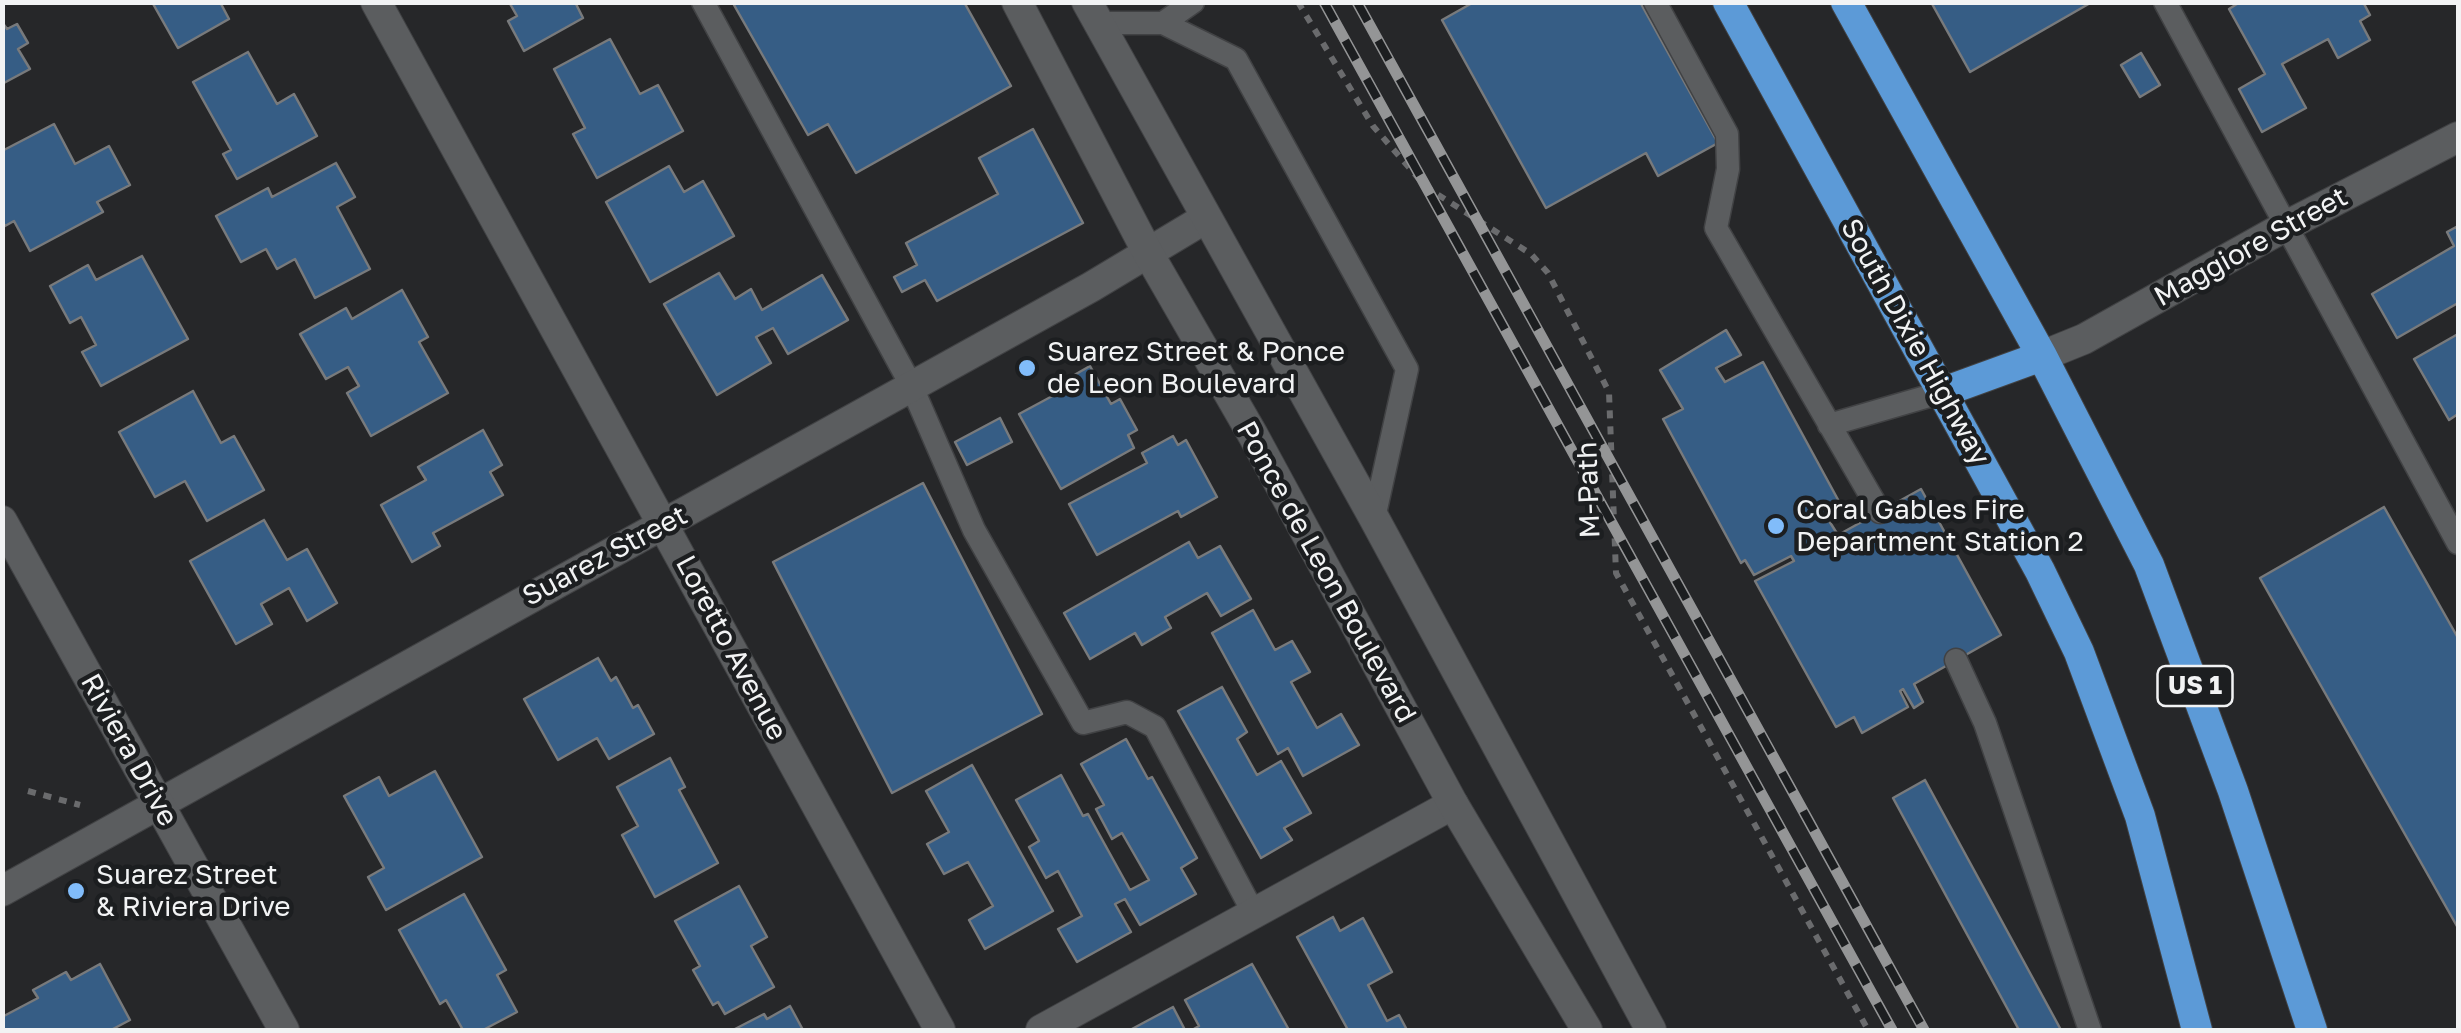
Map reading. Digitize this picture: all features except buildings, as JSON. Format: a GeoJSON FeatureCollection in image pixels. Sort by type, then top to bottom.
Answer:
{"type":"FeatureCollection","features":[{"type":"Feature","properties":{"kind":"highway","name":"South Dixie Highway"},"geometry":{"type":"LineString","coordinates":[[1728,2],[2040,571],[2079,652],[2140,816],[2197,1030]]}},
{"type":"Feature","properties":{"kind":"highway","name":"US 1"},"geometry":{"type":"LineString","coordinates":[[1846,2],[2042,356],[2149,565],[2228,774],[2312,1030]]}},
{"type":"Feature","properties":{"kind":"highway"},"geometry":{"type":"LineString","coordinates":[[1943,392],[2042,356]]}},
{"type":"Feature","properties":{"kind":"street","name":"Loretto Avenue"},"geometry":{"type":"LineString","coordinates":[[376,2],[940,1030]]}},
{"type":"Feature","properties":{"kind":"street","name":"Ponce de Leon Boulevard"},"geometry":{"type":"LineString","coordinates":[[1017,2],[1148,252],[1453,804],[1587,1030]]}},
{"type":"Feature","properties":{"kind":"street"},"geometry":{"type":"LineString","coordinates":[[1093,12],[1374,518],[1650,1030]]}},
{"type":"Feature","properties":{"kind":"street","name":"Maggiore Street"},"geometry":{"type":"LineString","coordinates":[[2042,356],[2084,338],[2458,136]]}},
{"type":"Feature","properties":{"kind":"street","name":"Suarez Street"},"geometry":{"type":"LineString","coordinates":[[2,892],[1091,288],[1206,218]]}},
{"type":"Feature","properties":{"kind":"street","name":"Riviera Drive"},"geometry":{"type":"LineString","coordinates":[[2,521],[284,1030]]}},
{"type":"Feature","properties":{"kind":"street"},"geometry":{"type":"LineString","coordinates":[[1041,1030],[1453,804]]}},
{"type":"Feature","properties":{"kind":"lane"},"geometry":{"type":"LineString","coordinates":[[702,2],[911,385],[974,530],[1084,723],[1128,712],[1155,727],[1253,912]]}},
{"type":"Feature","properties":{"kind":"lane"},"geometry":{"type":"LineString","coordinates":[[1163,23],[1193,2]]}},
{"type":"Feature","properties":{"kind":"lane"},"geometry":{"type":"LineString","coordinates":[[1655,2],[1727,134],[1728,169],[1716,228],[1880,512]]}},
{"type":"Feature","properties":{"kind":"lane"},"geometry":{"type":"LineString","coordinates":[[2165,2],[2458,543]]}},
{"type":"Feature","properties":{"kind":"lane"},"geometry":{"type":"LineString","coordinates":[[1093,12],[1163,23],[1236,58],[1407,370],[1374,518]]}},
{"type":"Feature","properties":{"kind":"lane"},"geometry":{"type":"LineString","coordinates":[[1829,425],[1943,392]]}},
{"type":"Feature","properties":{"kind":"lane"},"geometry":{"type":"LineString","coordinates":[[1956,660],[1984,724],[2090,1030]]}},
{"type":"Feature","properties":{"kind":"path","name":"M-Path"},"geometry":{"type":"LineString","coordinates":[[1298,2],[1373,126],[1426,187],[1531,254],[1548,273],[1608,392],[1616,573],[1868,1030]]}},
{"type":"Feature","properties":{"kind":"path"},"geometry":{"type":"LineString","coordinates":[[28,791],[78,804]]}},
{"type":"Feature","properties":{"kind":"railway"},"geometry":{"type":"LineString","coordinates":[[1324,2],[1892,1030]]}},
{"type":"Feature","properties":{"kind":"railway"},"geometry":{"type":"LineString","coordinates":[[1357,2],[1924,1030]]}},
{"type":"Feature","properties":{"kind":"place","name":"Suarez Street & Ponce de Leon Boulevard"},"geometry":{"type":"Point","coordinates":[1027,368]}},
{"type":"Feature","properties":{"kind":"place","name":"Coral Gables Fire Department Station 2"},"geometry":{"type":"Point","coordinates":[1776,526]}},
{"type":"Feature","properties":{"kind":"place","name":"Suarez Street & Riviera Drive"},"geometry":{"type":"Point","coordinates":[76,891]}}]}
